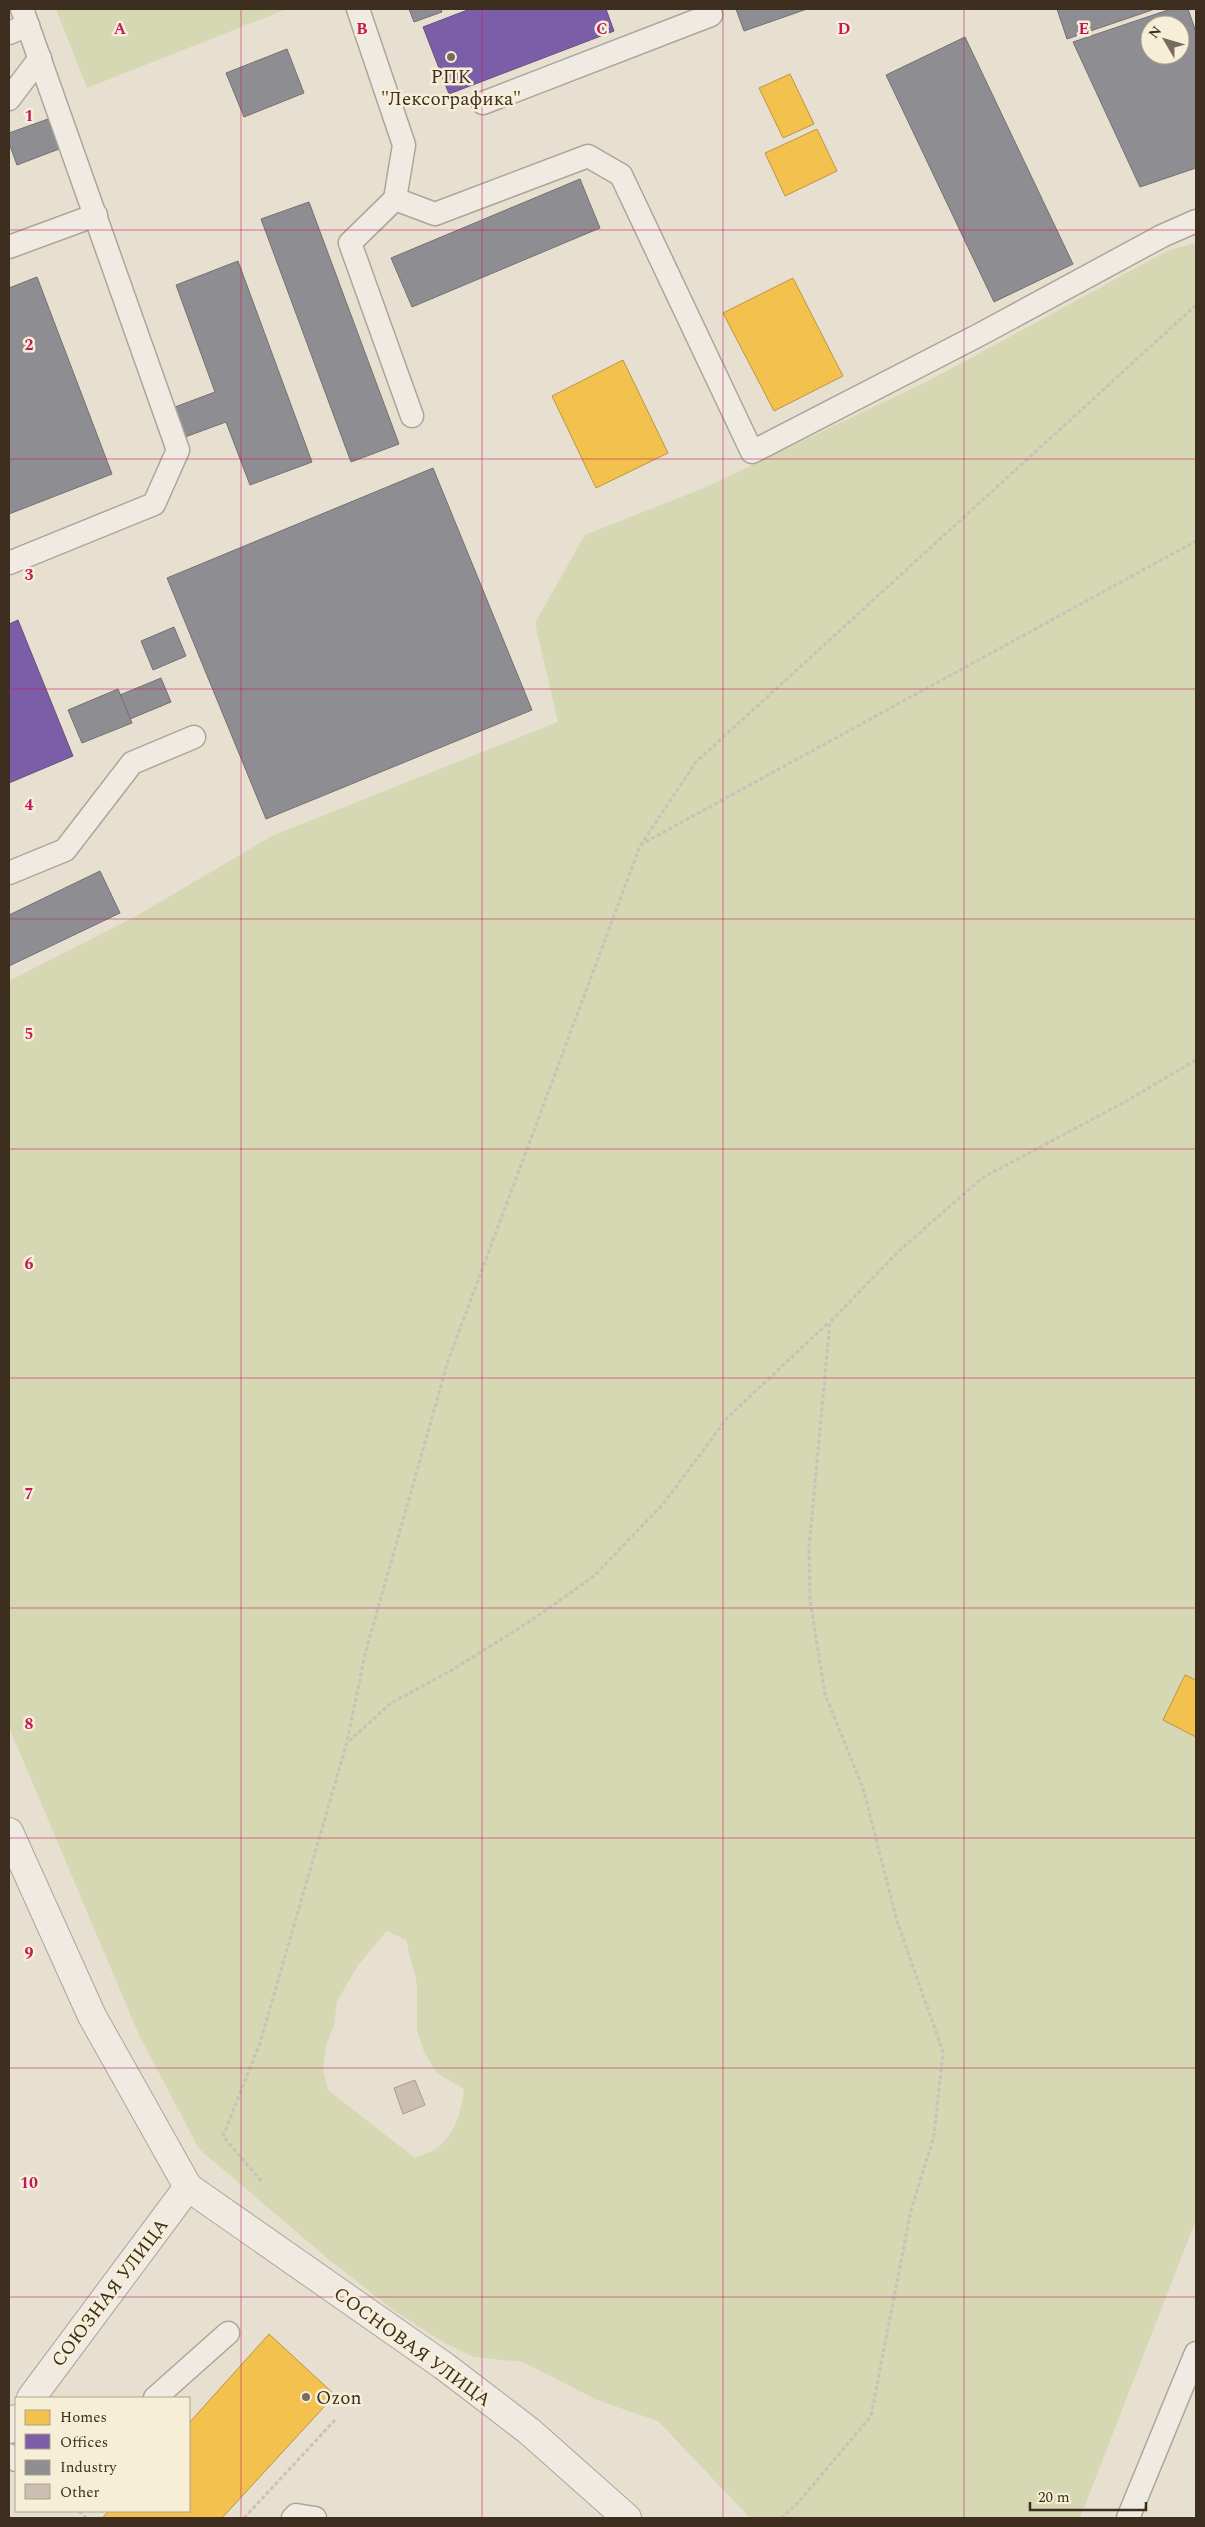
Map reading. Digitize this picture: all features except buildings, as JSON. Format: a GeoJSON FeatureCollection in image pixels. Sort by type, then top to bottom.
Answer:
{"type":"FeatureCollection","features":[{"type":"Feature","properties":{"kind":"street"},"geometry":{"type":"LineString","coordinates":[[9,1832],[92,2016],[188,2187]]}},
{"type":"Feature","properties":{"kind":"street","name":"СОЮЗНАЯ УЛИЦА"},"geometry":{"type":"LineString","coordinates":[[32,2397],[188,2187]]}},
{"type":"Feature","properties":{"kind":"street","name":"СОСНОВАЯ УЛИЦА"},"geometry":{"type":"LineString","coordinates":[[188,2187],[444,2366],[528,2431],[627,2518]]}},
{"type":"Feature","properties":{"kind":"lane"},"geometry":{"type":"LineString","coordinates":[[358,9],[404,146],[395,199],[350,243],[412,416]]}},
{"type":"Feature","properties":{"kind":"lane"},"geometry":{"type":"LineString","coordinates":[[483,103],[712,15],[709,9]]}},
{"type":"Feature","properties":{"kind":"lane"},"geometry":{"type":"LineString","coordinates":[[9,563],[154,504],[178,450],[40,58],[20,22]]}},
{"type":"Feature","properties":{"kind":"lane"},"geometry":{"type":"LineString","coordinates":[[9,99],[40,58]]}},
{"type":"Feature","properties":{"kind":"lane"},"geometry":{"type":"LineString","coordinates":[[395,199],[435,214],[588,156],[621,175],[752,452],[979,335],[1162,236],[1196,221]]}},
{"type":"Feature","properties":{"kind":"lane"},"geometry":{"type":"LineString","coordinates":[[9,247],[96,215]]}},
{"type":"Feature","properties":{"kind":"lane"},"geometry":{"type":"LineString","coordinates":[[9,874],[64,850],[132,763],[194,737]]}},
{"type":"Feature","properties":{"kind":"lane"},"geometry":{"type":"LineString","coordinates":[[156,2397],[228,2333]]}},
{"type":"Feature","properties":{"kind":"lane"},"geometry":{"type":"LineString","coordinates":[[1128,2518],[1196,2353]]}},
{"type":"Feature","properties":{"kind":"lane"},"geometry":{"type":"LineString","coordinates":[[293,2518],[296,2515],[314,2518]]}},
{"type":"Feature","properties":{"kind":"path"},"geometry":{"type":"LineString","coordinates":[[261,2181],[223,2136],[260,2043],[347,1742],[366,1654],[448,1361],[640,846],[696,762],[1196,305]]}},
{"type":"Feature","properties":{"kind":"path"},"geometry":{"type":"LineString","coordinates":[[640,846],[1196,541]]}},
{"type":"Feature","properties":{"kind":"path"},"geometry":{"type":"LineString","coordinates":[[347,1742],[391,1702],[452,1670],[529,1622],[594,1576],[664,1503],[727,1418],[830,1322],[900,1250],[982,1178],[1124,1103],[1196,1060]]}},
{"type":"Feature","properties":{"kind":"path"},"geometry":{"type":"LineString","coordinates":[[781,2518],[797,2504],[871,2416],[911,2210],[934,2136],[943,2052],[897,1921],[863,1788],[825,1694],[810,1600],[809,1547],[830,1322]]}},
{"type":"Feature","properties":{"kind":"path"},"geometry":{"type":"LineString","coordinates":[[244,2518],[335,2420]]}},
{"type":"Feature","properties":{"kind":"green space"},"geometry":{"type":"Polygon","coordinates":[[[56,9],[287,9],[87,88],[56,9]]]}},
{"type":"Feature","properties":{"kind":"green space"},"geometry":{"type":"Polygon","coordinates":[[[1196,243],[1196,2220],[1080,2518],[750,2518],[658,2421],[597,2400],[523,2362],[474,2357],[446,2344],[393,2310],[327,2258],[199,2149],[139,2035],[9,1727],[9,981],[136,916],[274,835],[558,722],[535,623],[585,535],[704,488],[932,379],[1169,250],[1196,243]],[[387,1931],[359,1964],[337,2001],[334,2025],[326,2045],[323,2068],[328,2090],[415,2158],[437,2148],[449,2136],[459,2113],[464,2089],[437,2073],[424,2052],[417,2030],[417,1984],[406,1940],[387,1931]]]}},
{"type":"Feature","properties":{"kind":"place","name":"РПК \"Лексографика\""},"geometry":{"type":"Point","coordinates":[451,57]}},
{"type":"Feature","properties":{"kind":"place","name":"Ozon"},"geometry":{"type":"Point","coordinates":[306,2397]}}]}
